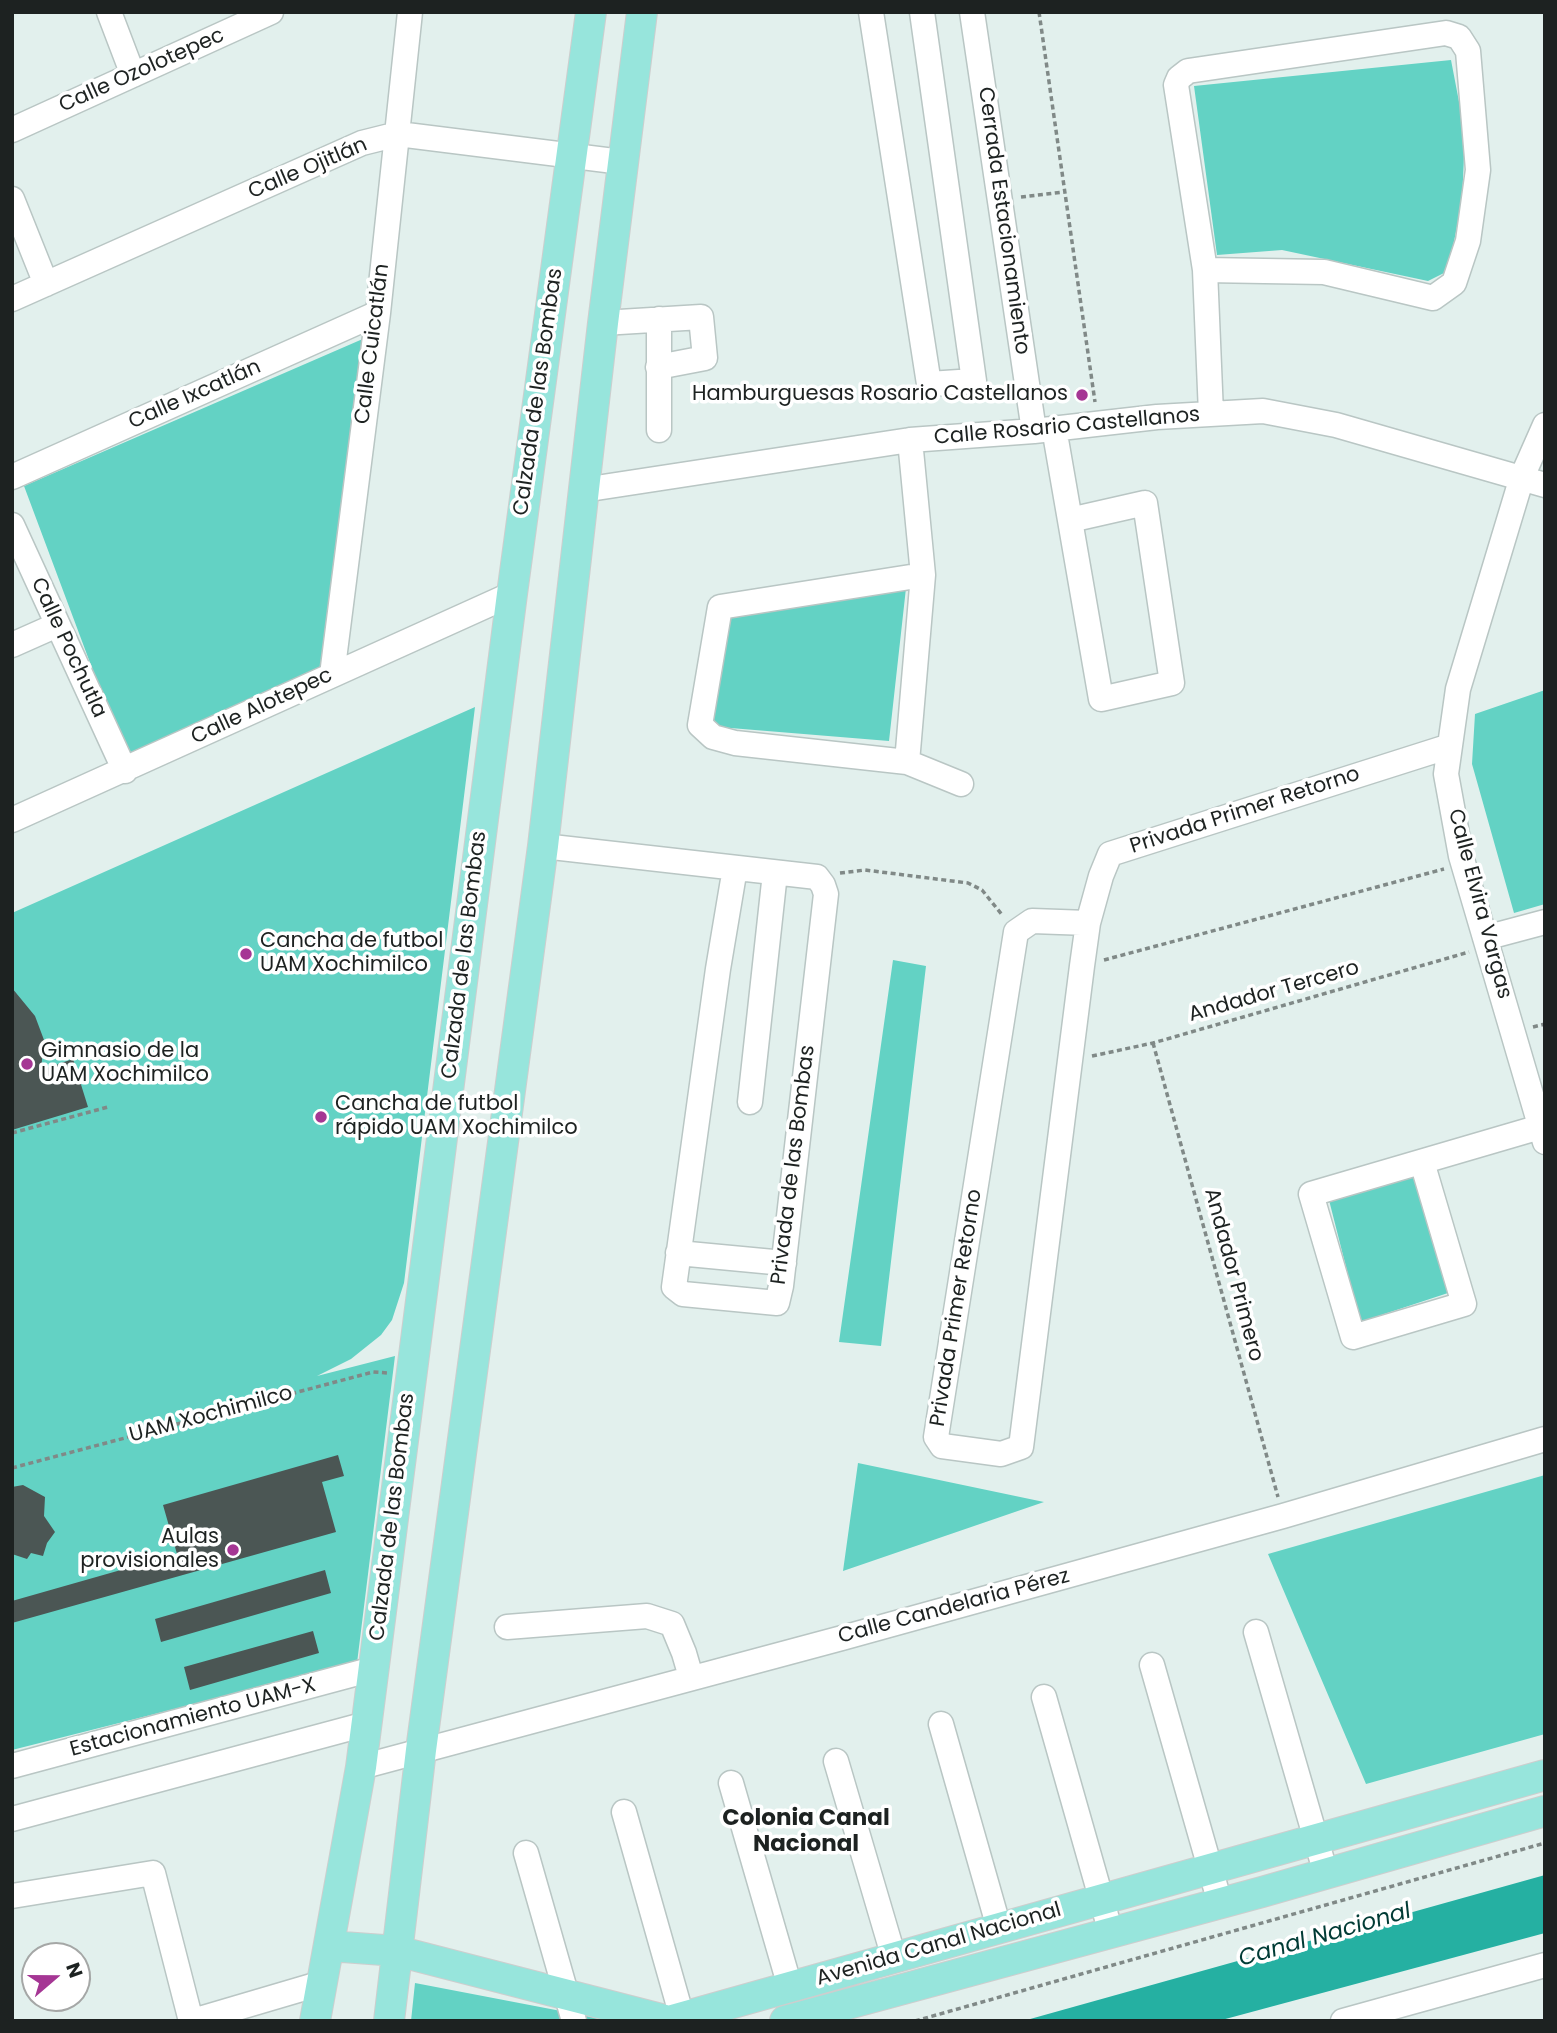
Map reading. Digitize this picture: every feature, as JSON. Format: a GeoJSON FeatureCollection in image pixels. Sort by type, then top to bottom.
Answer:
{"type":"FeatureCollection","features":[{"type":"Feature","properties":{"kind":"main road","name":"Calzada de las Bombas"},"geometry":{"type":"LineString","coordinates":[[315,2021],[366,1724],[512,594],[591,12]]}},
{"type":"Feature","properties":{"kind":"main road"},"geometry":{"type":"LineString","coordinates":[[389,2021],[421,1749],[543,846],[583,490],[642,12]]}},
{"type":"Feature","properties":{"kind":"main road","name":"Avenida Canal Nacional"},"geometry":{"type":"LineString","coordinates":[[329,1946],[397,1951],[570,2007],[669,2021],[1545,1775]]}},
{"type":"Feature","properties":{"kind":"main road","name":"Avenida Canal Nacional"},"geometry":{"type":"LineString","coordinates":[[785,2021],[1326,1874],[1545,1811]]}},
{"type":"Feature","properties":{"kind":"street"},"geometry":{"type":"LineString","coordinates":[[109,12],[134,75]]}},
{"type":"Feature","properties":{"kind":"street","name":"Calle Ozolotepec"},"geometry":{"type":"LineString","coordinates":[[12,130],[271,12]]}},
{"type":"Feature","properties":{"kind":"street","name":"Calle Cuicatlán"},"geometry":{"type":"LineString","coordinates":[[332,675],[378,313],[410,12]]}},
{"type":"Feature","properties":{"kind":"street"},"geometry":{"type":"LineString","coordinates":[[871,12],[929,384],[974,381],[922,12]]}},
{"type":"Feature","properties":{"kind":"street","name":"Cerrada Estacionamiento"},"geometry":{"type":"LineString","coordinates":[[972,12],[1000,199],[1044,429],[1070,520],[1101,699],[1172,683],[1144,503],[1070,520]]}},
{"type":"Feature","properties":{"kind":"street"},"geometry":{"type":"LineString","coordinates":[[1205,270],[1324,272],[1433,298],[1454,283],[1468,241],[1478,170],[1468,51],[1459,37],[1447,33],[1188,71],[1179,78],[1176,85],[1205,270],[1211,414]]}},
{"type":"Feature","properties":{"kind":"street","name":"Calle Ojitlán"},"geometry":{"type":"LineString","coordinates":[[12,299],[362,143],[398,134],[622,162]]}},
{"type":"Feature","properties":{"kind":"street"},"geometry":{"type":"LineString","coordinates":[[12,198],[46,284]]}},
{"type":"Feature","properties":{"kind":"street","name":"Calle Ixcatlán"},"geometry":{"type":"LineString","coordinates":[[12,477],[378,313]]}},
{"type":"Feature","properties":{"kind":"street"},"geometry":{"type":"LineString","coordinates":[[603,323],[701,317],[705,358],[658,367]]}},
{"type":"Feature","properties":{"kind":"street"},"geometry":{"type":"LineString","coordinates":[[659,319],[659,430]]}},
{"type":"Feature","properties":{"kind":"street","name":"Calle Rosario Castellanos"},"geometry":{"type":"LineString","coordinates":[[583,490],[910,440],[1263,411],[1336,425],[1533,481]]}},
{"type":"Feature","properties":{"kind":"street","name":"Calle Elvira Vargas"},"geometry":{"type":"LineString","coordinates":[[1542,1135],[1463,863],[1446,774],[1458,689],[1533,481],[1545,425]]}},
{"type":"Feature","properties":{"kind":"street"},"geometry":{"type":"LineString","coordinates":[[907,762],[923,575],[910,440]]}},
{"type":"Feature","properties":{"kind":"street","name":"Calle Pochutla"},"geometry":{"type":"LineString","coordinates":[[12,524],[125,771]]}},
{"type":"Feature","properties":{"kind":"street"},"geometry":{"type":"LineString","coordinates":[[923,575],[720,607],[700,724],[713,737],[735,743],[907,762],[961,784]]}},
{"type":"Feature","properties":{"kind":"street","name":"Calle Alotepec"},"geometry":{"type":"LineString","coordinates":[[12,820],[512,594]]}},
{"type":"Feature","properties":{"kind":"street"},"geometry":{"type":"LineString","coordinates":[[12,645],[57,625]]}},
{"type":"Feature","properties":{"kind":"street","name":"Privada Primer Retorno"},"geometry":{"type":"LineString","coordinates":[[1016,932],[936,1437],[942,1446],[1001,1454],[1021,1447],[1068,1061],[1088,923],[1110,854],[1450,746]]}},
{"type":"Feature","properties":{"kind":"street"},"geometry":{"type":"LineString","coordinates":[[543,846],[817,877]]}},
{"type":"Feature","properties":{"kind":"street","name":"Privada de las Bombas"},"geometry":{"type":"LineString","coordinates":[[734,868],[674,1287],[683,1294],[768,1304],[777,1303],[784,1263],[826,894],[817,877]]}},
{"type":"Feature","properties":{"kind":"street"},"geometry":{"type":"LineString","coordinates":[[750,1102],[775,873]]}},
{"type":"Feature","properties":{"kind":"street"},"geometry":{"type":"LineString","coordinates":[[1016,932],[1032,921],[1088,923]]}},
{"type":"Feature","properties":{"kind":"street"},"geometry":{"type":"LineString","coordinates":[[1486,942],[1545,922]]}},
{"type":"Feature","properties":{"kind":"street"},"geometry":{"type":"LineString","coordinates":[[1422,1162],[1464,1304],[1353,1337],[1311,1195],[1422,1162],[1542,1135]]}},
{"type":"Feature","properties":{"kind":"street"},"geometry":{"type":"LineString","coordinates":[[678,1253],[784,1263]]}},
{"type":"Feature","properties":{"kind":"street","name":"Calle Candelaria Pérez"},"geometry":{"type":"LineString","coordinates":[[360,1766],[842,1638],[1283,1516],[1545,1439]]}},
{"type":"Feature","properties":{"kind":"street"},"geometry":{"type":"LineString","coordinates":[[507,1627],[647,1616],[671,1624],[691,1676]]}},
{"type":"Feature","properties":{"kind":"street"},"geometry":{"type":"LineString","coordinates":[[1256,1632],[1326,1874]]}},
{"type":"Feature","properties":{"kind":"street"},"geometry":{"type":"LineString","coordinates":[[1152,1665],[1220,1903]]}},
{"type":"Feature","properties":{"kind":"street","name":"Estacionamiento UAM-X"},"geometry":{"type":"LineString","coordinates":[[12,1766],[373,1669]]}},
{"type":"Feature","properties":{"kind":"street"},"geometry":{"type":"LineString","coordinates":[[1044,1698],[1111,1933]]}},
{"type":"Feature","properties":{"kind":"street"},"geometry":{"type":"LineString","coordinates":[[12,1819],[366,1724]]}},
{"type":"Feature","properties":{"kind":"street"},"geometry":{"type":"LineString","coordinates":[[941,1724],[999,1928]]}},
{"type":"Feature","properties":{"kind":"street"},"geometry":{"type":"LineString","coordinates":[[836,1761],[894,1958]]}},
{"type":"Feature","properties":{"kind":"street"},"geometry":{"type":"LineString","coordinates":[[731,1783],[789,1987]]}},
{"type":"Feature","properties":{"kind":"street"},"geometry":{"type":"LineString","coordinates":[[624,1812],[682,2017]]}},
{"type":"Feature","properties":{"kind":"street"},"geometry":{"type":"LineString","coordinates":[[526,1853],[570,2007]]}},
{"type":"Feature","properties":{"kind":"street"},"geometry":{"type":"LineString","coordinates":[[12,1896],[152,1873],[192,2021],[322,1983]]}},
{"type":"Feature","properties":{"kind":"street"},"geometry":{"type":"LineString","coordinates":[[1343,2021],[1545,1965]]}},
{"type":"Feature","properties":{"kind":"path"},"geometry":{"type":"LineString","coordinates":[[1039,12],[1098,424]]}},
{"type":"Feature","properties":{"kind":"path"},"geometry":{"type":"LineString","coordinates":[[1000,199],[1065,192]]}},
{"type":"Feature","properties":{"kind":"path"},"geometry":{"type":"LineString","coordinates":[[1082,967],[1463,863]]}},
{"type":"Feature","properties":{"kind":"path"},"geometry":{"type":"LineString","coordinates":[[817,877],[864,870],[968,883],[982,890],[1016,932]]}},
{"type":"Feature","properties":{"kind":"path","name":"Andador Tercero"},"geometry":{"type":"LineString","coordinates":[[1068,1061],[1153,1043],[1486,942]]}},
{"type":"Feature","properties":{"kind":"path","name":"Andador Primero"},"geometry":{"type":"LineString","coordinates":[[1153,1043],[1283,1516]]}},
{"type":"Feature","properties":{"kind":"path"},"geometry":{"type":"LineString","coordinates":[[12,1133],[108,1107]]}},
{"type":"Feature","properties":{"kind":"path","name":"UAM Xochimilco"},"geometry":{"type":"LineString","coordinates":[[12,1468],[373,1371],[411,1377]]}},
{"type":"Feature","properties":{"kind":"path"},"geometry":{"type":"LineString","coordinates":[[915,2021],[1545,1843]]}},
{"type":"Feature","properties":{"kind":"shaded area"},"geometry":{"type":"Polygon","coordinates":[[[1451,60],[1465,133],[1462,202],[1448,271],[1428,281],[1282,250],[1217,255],[1194,86],[1451,60]]]}},
{"type":"Feature","properties":{"kind":"shaded area"},"geometry":{"type":"Polygon","coordinates":[[[365,338],[325,665],[126,759],[24,486],[365,338]]]}},
{"type":"Feature","properties":{"kind":"shaded area"},"geometry":{"type":"Polygon","coordinates":[[[906,588],[889,741],[706,726],[723,611],[906,588]]]}},
{"type":"Feature","properties":{"kind":"shaded area"},"geometry":{"type":"Polygon","coordinates":[[[1545,690],[1545,904],[1514,913],[1472,764],[1475,714],[1545,690]]]}},
{"type":"Feature","properties":{"kind":"shaded area"},"geometry":{"type":"Polygon","coordinates":[[[475,707],[404,1283],[392,1320],[381,1335],[351,1359],[317,1376],[395,1356],[357,1663],[12,1750],[12,913],[475,707]]]}},
{"type":"Feature","properties":{"kind":"shaded area"},"geometry":{"type":"Polygon","coordinates":[[[893,960],[926,966],[881,1346],[839,1342],[893,960]]]}},
{"type":"Feature","properties":{"kind":"shaded area"},"geometry":{"type":"Polygon","coordinates":[[[1415,1172],[1448,1293],[1360,1322],[1329,1200],[1415,1172]]]}},
{"type":"Feature","properties":{"kind":"shaded area"},"geometry":{"type":"Polygon","coordinates":[[[858,1463],[1044,1502],[843,1571],[858,1463]]]}},
{"type":"Feature","properties":{"kind":"shaded area"},"geometry":{"type":"Polygon","coordinates":[[[1545,1475],[1545,1734],[1366,1784],[1268,1554],[1545,1475]]]}},
{"type":"Feature","properties":{"kind":"shaded area","name":"Canal Nacional"},"geometry":{"type":"Polygon","coordinates":[[[1545,1875],[1545,1933],[1218,2021],[1023,2021],[1545,1875]]]}},
{"type":"Feature","properties":{"kind":"shaded area"},"geometry":{"type":"Polygon","coordinates":[[[415,1983],[613,2021],[411,2021],[415,1983]]]}},
{"type":"Feature","properties":{"kind":"building","name":"Gimnasio de la UAM Xochimilco"},"geometry":{"type":"Polygon","coordinates":[[[12,988],[35,1016],[44,1040],[41,1070],[73,1059],[88,1107],[12,1130],[12,988]]]}},
{"type":"Feature","properties":{"kind":"building"},"geometry":{"type":"Polygon","coordinates":[[[338,1455],[344,1476],[322,1482],[336,1532],[12,1623],[12,1601],[177,1554],[163,1505],[338,1455]]]}},
{"type":"Feature","properties":{"kind":"building"},"geometry":{"type":"Polygon","coordinates":[[[23,1485],[45,1497],[44,1516],[55,1532],[47,1543],[43,1556],[31,1553],[27,1559],[12,1554],[12,1487],[23,1485]]]}},
{"type":"Feature","properties":{"kind":"building","name":"Aulas provisionales"},"geometry":{"type":"Polygon","coordinates":[[[325,1570],[331,1593],[161,1642],[155,1619],[325,1570]]]}},
{"type":"Feature","properties":{"kind":"building"},"geometry":{"type":"Polygon","coordinates":[[[313,1631],[319,1653],[190,1690],[184,1667],[313,1631]]]}},
{"type":"Feature","properties":{"kind":"place","name":"Hamburguesas Rosario Castellanos"},"geometry":{"type":"Point","coordinates":[1082,395]}},
{"type":"Feature","properties":{"kind":"place","name":"Cancha de futbol UAM Xochimilco"},"geometry":{"type":"Point","coordinates":[246,954]}},
{"type":"Feature","properties":{"kind":"place","name":"Gimnasio de la UAM Xochimilco"},"geometry":{"type":"Point","coordinates":[27,1064]}},
{"type":"Feature","properties":{"kind":"place","name":"Cancha de futbol rápido UAM Xochimilco"},"geometry":{"type":"Point","coordinates":[321,1117]}},
{"type":"Feature","properties":{"kind":"place","name":"Aulas provisionales"},"geometry":{"type":"Point","coordinates":[233,1550]}},
{"type":"Feature","properties":{"kind":"district","name":"Colonia Canal Nacional"},"geometry":{"type":"Point","coordinates":[806,1832]}}]}
